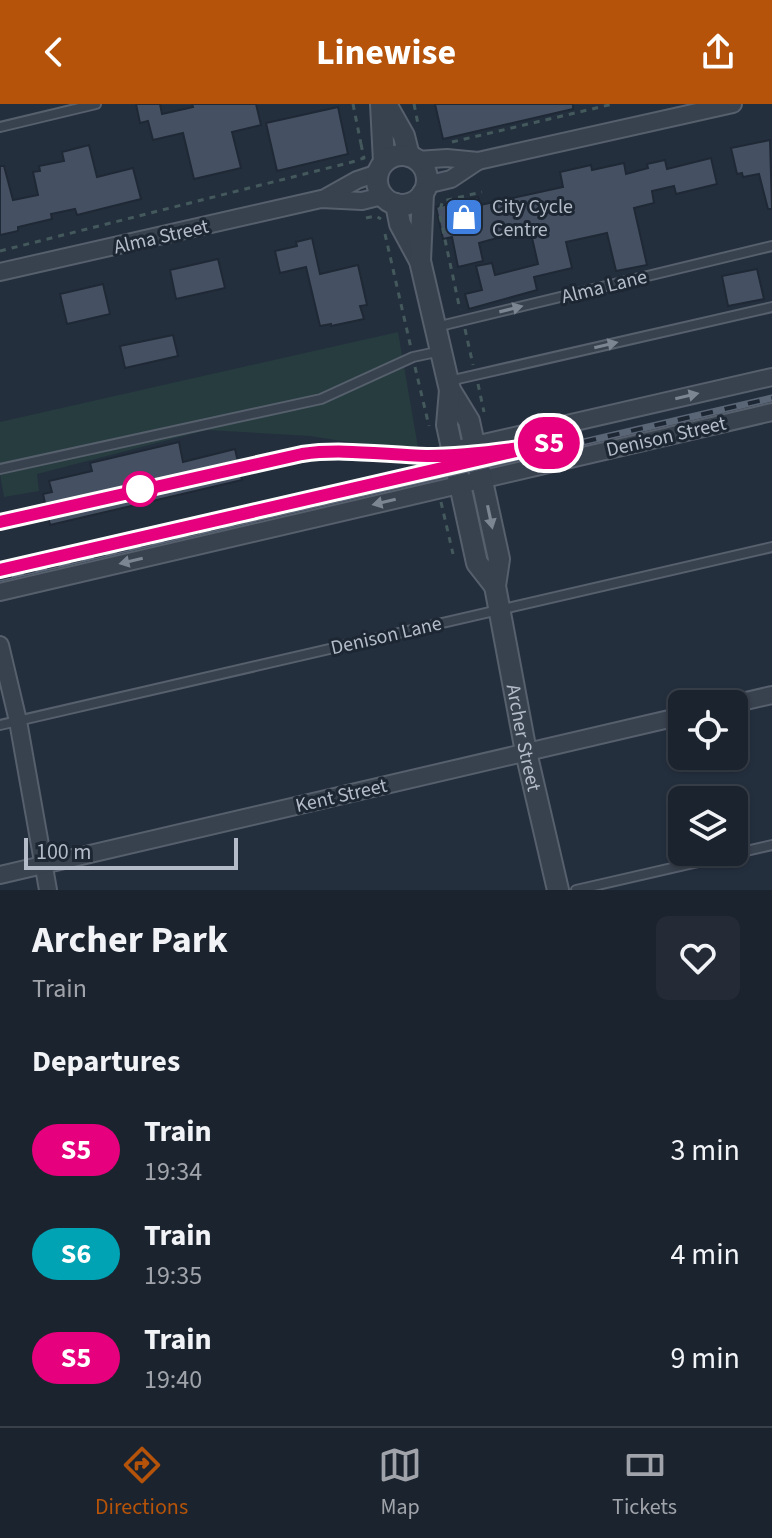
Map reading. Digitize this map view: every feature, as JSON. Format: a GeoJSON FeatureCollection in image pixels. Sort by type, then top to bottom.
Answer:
{"type":"FeatureCollection","features":[{"type":"Feature","properties":{"kind":"street"},"geometry":{"type":"LineString","coordinates":[[384,104],[404,136],[413,158],[425,171],[425,189]]}},
{"type":"Feature","properties":{"kind":"street"},"geometry":{"type":"LineString","coordinates":[[384,104],[378,189],[389,200],[408,204],[425,189],[451,179],[478,161]]}},
{"type":"Feature","properties":{"kind":"street"},"geometry":{"type":"LineString","coordinates":[[381,168],[395,156],[478,161],[733,104]]}},
{"type":"Feature","properties":{"kind":"street","name":"Alma Street"},"geometry":{"type":"LineString","coordinates":[[0,272],[321,199],[381,168]]}},
{"type":"Feature","properties":{"kind":"street","name":"Archer Street"},"geometry":{"type":"LineString","coordinates":[[420,261],[425,189]]}},
{"type":"Feature","properties":{"kind":"street","name":"Alma Street"},"geometry":{"type":"LineString","coordinates":[[321,199],[389,200]]}},
{"type":"Feature","properties":{"kind":"street","name":"Archer Street"},"geometry":{"type":"LineString","coordinates":[[389,200],[420,261],[449,386],[447,425],[477,563],[495,586]]}},
{"type":"Feature","properties":{"kind":"street","name":"Denison Street"},"geometry":{"type":"LineString","coordinates":[[453,450],[772,377]]}},
{"type":"Feature","properties":{"kind":"street","name":"Archer Street"},"geometry":{"type":"LineString","coordinates":[[449,386],[469,421],[499,559],[495,586],[526,752],[558,890]]}},
{"type":"Feature","properties":{"kind":"street","name":"Denison Street"},"geometry":{"type":"LineString","coordinates":[[0,592],[772,412]]}},
{"type":"Feature","properties":{"kind":"street"},"geometry":{"type":"LineString","coordinates":[[0,645],[18,721],[48,890]]}},
{"type":"Feature","properties":{"kind":"street"},"geometry":{"type":"LineString","coordinates":[[748,701],[772,695]]}},
{"type":"Feature","properties":{"kind":"street","name":"Kent Street"},"geometry":{"type":"LineString","coordinates":[[0,875],[668,719]]}},
{"type":"Feature","properties":{"kind":"lane"},"geometry":{"type":"LineString","coordinates":[[0,127],[96,104]]}},
{"type":"Feature","properties":{"kind":"lane","name":"Alma Lane"},"geometry":{"type":"LineString","coordinates":[[435,327],[772,246]]}},
{"type":"Feature","properties":{"kind":"lane"},"geometry":{"type":"LineString","coordinates":[[449,386],[476,375],[772,307]]}},
{"type":"Feature","properties":{"kind":"lane"},"geometry":{"type":"LineString","coordinates":[[0,469],[321,399],[413,357],[441,351]]}},
{"type":"Feature","properties":{"kind":"lane","name":"Denison Lane"},"geometry":{"type":"LineString","coordinates":[[0,725],[772,547]]}},
{"type":"Feature","properties":{"kind":"lane"},"geometry":{"type":"LineString","coordinates":[[576,890],[772,845]]}},
{"type":"Feature","properties":{"kind":"path"},"geometry":{"type":"LineString","coordinates":[[0,251],[364,158],[353,104]]}},
{"type":"Feature","properties":{"kind":"path"},"geometry":{"type":"LineString","coordinates":[[414,104],[420,134]]}},
{"type":"Feature","properties":{"kind":"path"},"geometry":{"type":"LineString","coordinates":[[445,144],[613,104]]}},
{"type":"Feature","properties":{"kind":"path"},"geometry":{"type":"LineString","coordinates":[[361,144],[373,141]]}},
{"type":"Feature","properties":{"kind":"path"},"geometry":{"type":"LineString","coordinates":[[482,192],[443,201],[439,209],[485,417]]}},
{"type":"Feature","properties":{"kind":"path"},"geometry":{"type":"LineString","coordinates":[[366,218],[376,216],[382,220],[431,432]]}},
{"type":"Feature","properties":{"kind":"path"},"geometry":{"type":"LineString","coordinates":[[441,502],[453,554]]}},
{"type":"Feature","properties":{"kind":"green space"},"geometry":{"type":"Polygon","coordinates":[[[398,332],[419,453],[310,436],[207,430],[37,474],[39,491],[4,497],[0,474],[0,422],[398,332]]]}},
{"type":"Feature","properties":{"kind":"building"},"geometry":{"type":"Polygon","coordinates":[[[136,104],[160,104],[162,114],[193,107],[192,104],[256,104],[261,125],[232,132],[241,168],[194,179],[183,133],[153,140],[148,121],[140,123],[136,104]]]}},
{"type":"Feature","properties":{"kind":"building"},"geometry":{"type":"Polygon","coordinates":[[[435,104],[573,104],[573,109],[443,139],[435,104]]]}},
{"type":"Feature","properties":{"kind":"building"},"geometry":{"type":"Polygon","coordinates":[[[338,107],[348,154],[277,171],[266,123],[338,107]]]}},
{"type":"Feature","properties":{"kind":"building"},"geometry":{"type":"Polygon","coordinates":[[[770,140],[772,209],[768,209],[759,174],[743,177],[742,173],[737,174],[731,148],[770,140]]]}},
{"type":"Feature","properties":{"kind":"building"},"geometry":{"type":"Polygon","coordinates":[[[89,145],[97,177],[133,168],[141,199],[77,215],[75,209],[51,214],[52,219],[0,235],[0,166],[4,166],[13,200],[38,195],[33,172],[40,171],[39,166],[64,161],[62,152],[89,145]]]}},
{"type":"Feature","properties":{"kind":"building"},"geometry":{"type":"Polygon","coordinates":[[[711,158],[717,184],[676,194],[674,186],[652,191],[654,203],[634,208],[647,265],[616,271],[607,233],[566,242],[572,268],[534,277],[537,290],[469,309],[465,294],[482,290],[476,266],[492,263],[495,275],[538,264],[530,229],[479,243],[483,261],[458,267],[452,237],[443,239],[436,207],[478,197],[480,205],[563,187],[560,172],[591,165],[592,170],[624,163],[626,174],[665,160],[667,169],[711,158]]]}},
{"type":"Feature","properties":{"kind":"building"},"geometry":{"type":"Polygon","coordinates":[[[312,238],[320,274],[358,265],[367,305],[360,306],[364,319],[320,326],[306,267],[280,273],[275,251],[297,246],[296,242],[312,238]]]}},
{"type":"Feature","properties":{"kind":"building"},"geometry":{"type":"Polygon","coordinates":[[[218,259],[225,288],[176,299],[170,270],[218,259]]]}},
{"type":"Feature","properties":{"kind":"building"},"geometry":{"type":"Polygon","coordinates":[[[757,269],[764,299],[728,306],[722,276],[757,269]]]}},
{"type":"Feature","properties":{"kind":"building"},"geometry":{"type":"Polygon","coordinates":[[[103,284],[110,314],[67,324],[60,294],[103,284]]]}},
{"type":"Feature","properties":{"kind":"building"},"geometry":{"type":"Polygon","coordinates":[[[173,335],[178,356],[125,368],[120,346],[173,335]]]}},
{"type":"Feature","properties":{"kind":"building"},"geometry":{"type":"Polygon","coordinates":[[[179,442],[183,462],[235,449],[242,480],[50,525],[43,494],[52,492],[49,481],[92,471],[90,463],[179,442]]]}},
{"type":"Feature","properties":{"kind":"railway"},"geometry":{"type":"LineString","coordinates":[[0,578],[772,398]]}},
{"type":"Feature","properties":{"kind":"railway"},"geometry":{"type":"LineString","coordinates":[[240,466],[322,451],[445,455],[512,449]]}},
{"type":"Feature","properties":{"kind":"railway"},"geometry":{"type":"LineString","coordinates":[[0,522],[46,510]]}},
{"type":"Feature","properties":{"kind":"train","name":"S5"},"geometry":{"type":"LineString","coordinates":[[0,522],[240,466],[322,451],[463,455],[551,443],[0,570]]}},
{"type":"Feature","properties":{"kind":"place","name":"City Cycle Centre"},"geometry":{"type":"Point","coordinates":[464,217]}}]}
